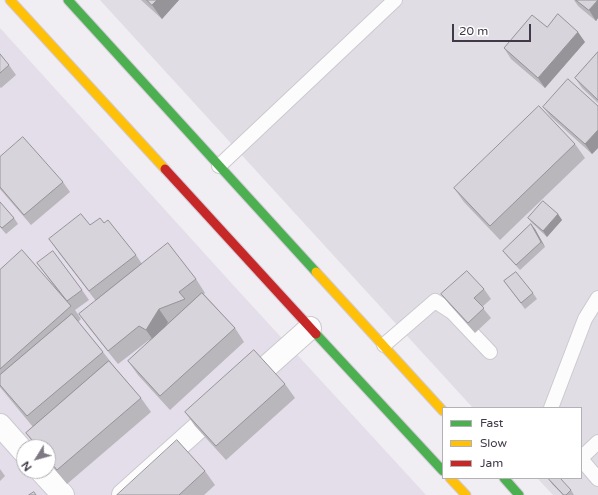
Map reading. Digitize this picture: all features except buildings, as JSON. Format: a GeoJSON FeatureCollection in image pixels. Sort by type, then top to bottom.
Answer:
{"type":"FeatureCollection","features":[{"type":"Feature","properties":{"kind":"main road"},"geometry":{"type":"LineString","coordinates":[[10,0],[442,470]]}},
{"type":"Feature","properties":{"kind":"main road"},"geometry":{"type":"LineString","coordinates":[[68,0],[442,410]]}},
{"type":"Feature","properties":{"kind":"main road"},"geometry":{"type":"LineString","coordinates":[[451,479],[466,495]]}},
{"type":"Feature","properties":{"kind":"main road"},"geometry":{"type":"LineString","coordinates":[[505,479],[519,495]]}},
{"type":"Feature","properties":{"kind":"street"},"geometry":{"type":"LineString","coordinates":[[123,495],[310,328]]}},
{"type":"Feature","properties":{"kind":"street"},"geometry":{"type":"LineString","coordinates":[[0,425],[16,443]]}},
{"type":"Feature","properties":{"kind":"street"},"geometry":{"type":"LineString","coordinates":[[48,479],[63,495]]}},
{"type":"Feature","properties":{"kind":"lane"},"geometry":{"type":"LineString","coordinates":[[219,166],[395,0]]}},
{"type":"Feature","properties":{"kind":"lane"},"geometry":{"type":"LineString","coordinates":[[551,407],[585,319],[598,298]]}},
{"type":"Feature","properties":{"kind":"lane"},"geometry":{"type":"LineString","coordinates":[[384,345],[435,301],[452,312],[490,352]]}},
{"type":"Feature","properties":{"kind":"lane"},"geometry":{"type":"LineString","coordinates":[[582,458],[598,442]]}},
{"type":"Feature","properties":{"kind":"lane"},"geometry":{"type":"LineString","coordinates":[[582,460],[598,478]]}},
{"type":"Feature","properties":{"kind":"shaded area"},"geometry":{"type":"Polygon","coordinates":[[[100,0],[598,0],[598,495],[553,495],[538,479],[582,479],[582,407],[472,407],[100,0]]]}},
{"type":"Feature","properties":{"kind":"shaded area"},"geometry":{"type":"Polygon","coordinates":[[[0,28],[234,286],[426,495],[0,495],[0,28]]]}},
{"type":"Feature","properties":{"kind":"traffic: fast"},"geometry":{"type":"LineString","coordinates":[[68,0],[316,272]]}},
{"type":"Feature","properties":{"kind":"traffic: fast"},"geometry":{"type":"LineString","coordinates":[[316,334],[442,470]]}},
{"type":"Feature","properties":{"kind":"traffic: fast"},"geometry":{"type":"LineString","coordinates":[[505,479],[519,495]]}},
{"type":"Feature","properties":{"kind":"traffic: slow"},"geometry":{"type":"LineString","coordinates":[[10,0],[165,169]]}},
{"type":"Feature","properties":{"kind":"traffic: slow"},"geometry":{"type":"LineString","coordinates":[[316,272],[442,410]]}},
{"type":"Feature","properties":{"kind":"traffic: slow"},"geometry":{"type":"LineString","coordinates":[[451,479],[466,495]]}},
{"type":"Feature","properties":{"kind":"traffic: jam"},"geometry":{"type":"LineString","coordinates":[[165,169],[316,334]]}}]}
